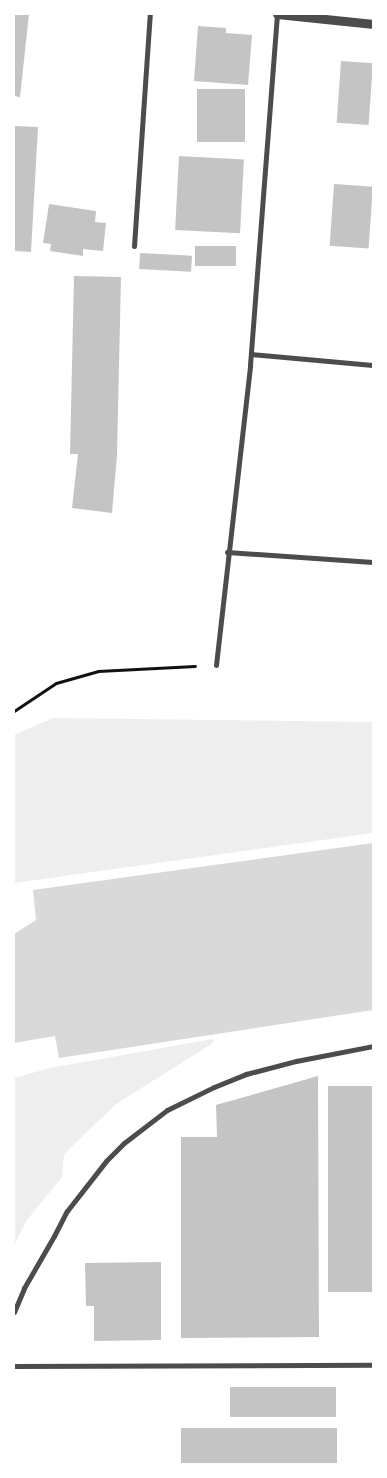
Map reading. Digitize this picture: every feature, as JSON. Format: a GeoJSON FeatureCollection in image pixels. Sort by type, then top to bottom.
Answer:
{"type":"FeatureCollection","features":[{"type":"Feature","properties":{"kind":"street"},"geometry":{"type":"LineString","coordinates":[[134,246],[150,14]]}},
{"type":"Feature","properties":{"kind":"street"},"geometry":{"type":"LineString","coordinates":[[216,665],[227,552],[251,354],[277,14],[373,24]]}},
{"type":"Feature","properties":{"kind":"street"},"geometry":{"type":"LineString","coordinates":[[251,354],[373,364]]}},
{"type":"Feature","properties":{"kind":"street"},"geometry":{"type":"LineString","coordinates":[[227,552],[373,562]]}},
{"type":"Feature","properties":{"kind":"street"},"geometry":{"type":"LineString","coordinates":[[14,1312],[24,1288],[72,1204],[106,1161],[124,1143],[167,1110],[214,1086],[246,1074],[296,1061],[373,1046]]}},
{"type":"Feature","properties":{"kind":"street"},"geometry":{"type":"LineString","coordinates":[[14,1366],[373,1365]]}},
{"type":"Feature","properties":{"kind":"path"},"geometry":{"type":"LineString","coordinates":[[14,712],[56,683],[98,671],[216,665]]}},
{"type":"Feature","properties":{"kind":"shaded area"},"geometry":{"type":"Polygon","coordinates":[[[53,718],[373,722],[373,833],[14,883],[14,735],[53,718]]]}},
{"type":"Feature","properties":{"kind":"shaded area"},"geometry":{"type":"Polygon","coordinates":[[[373,843],[373,1010],[59,1058],[55,1036],[14,1043],[14,934],[36,920],[33,890],[373,843]]]}},
{"type":"Feature","properties":{"kind":"shaded area"},"geometry":{"type":"Polygon","coordinates":[[[213,1039],[213,1043],[116,1104],[64,1154],[62,1177],[27,1220],[14,1245],[14,1078],[50,1068],[213,1039]]]}},
{"type":"Feature","properties":{"kind":"building"},"geometry":{"type":"Polygon","coordinates":[[[14,14],[29,14],[20,97],[14,96],[14,14]]]}},
{"type":"Feature","properties":{"kind":"building"},"geometry":{"type":"Polygon","coordinates":[[[198,26],[226,28],[226,33],[252,35],[248,85],[194,81],[198,26]]]}},
{"type":"Feature","properties":{"kind":"building"},"geometry":{"type":"Polygon","coordinates":[[[341,61],[373,63],[369,125],[337,123],[341,61]]]}},
{"type":"Feature","properties":{"kind":"building"},"geometry":{"type":"Polygon","coordinates":[[[197,89],[245,89],[245,142],[197,142],[197,89]]]}},
{"type":"Feature","properties":{"kind":"building"},"geometry":{"type":"Polygon","coordinates":[[[14,126],[38,127],[31,252],[14,251],[14,126]]]}},
{"type":"Feature","properties":{"kind":"building"},"geometry":{"type":"Polygon","coordinates":[[[179,156],[244,159],[240,233],[175,230],[179,156]]]}},
{"type":"Feature","properties":{"kind":"building"},"geometry":{"type":"Polygon","coordinates":[[[334,184],[373,187],[369,249],[330,246],[334,184]]]}},
{"type":"Feature","properties":{"kind":"building"},"geometry":{"type":"Polygon","coordinates":[[[49,204],[96,211],[95,222],[106,223],[103,251],[83,249],[83,256],[50,251],[51,244],[43,243],[49,204]]]}},
{"type":"Feature","properties":{"kind":"building"},"geometry":{"type":"Polygon","coordinates":[[[195,246],[236,246],[236,266],[195,266],[195,246]]]}},
{"type":"Feature","properties":{"kind":"building"},"geometry":{"type":"Polygon","coordinates":[[[140,253],[192,256],[191,272],[139,269],[140,253]]]}},
{"type":"Feature","properties":{"kind":"building"},"geometry":{"type":"Polygon","coordinates":[[[74,276],[121,277],[117,455],[112,513],[72,508],[78,454],[70,454],[74,276]]]}},
{"type":"Feature","properties":{"kind":"building"},"geometry":{"type":"Polygon","coordinates":[[[318,1076],[319,1337],[181,1338],[181,1137],[217,1137],[216,1105],[318,1076]]]}},
{"type":"Feature","properties":{"kind":"building"},"geometry":{"type":"Polygon","coordinates":[[[328,1086],[373,1086],[373,1292],[328,1292],[328,1086]]]}},
{"type":"Feature","properties":{"kind":"building"},"geometry":{"type":"Polygon","coordinates":[[[161,1262],[161,1340],[94,1341],[94,1306],[86,1306],[85,1263],[161,1262]]]}},
{"type":"Feature","properties":{"kind":"building"},"geometry":{"type":"Polygon","coordinates":[[[230,1387],[336,1387],[336,1417],[230,1417],[230,1387]]]}},
{"type":"Feature","properties":{"kind":"building"},"geometry":{"type":"Polygon","coordinates":[[[181,1428],[337,1428],[337,1464],[181,1464],[181,1428]]]}}]}
